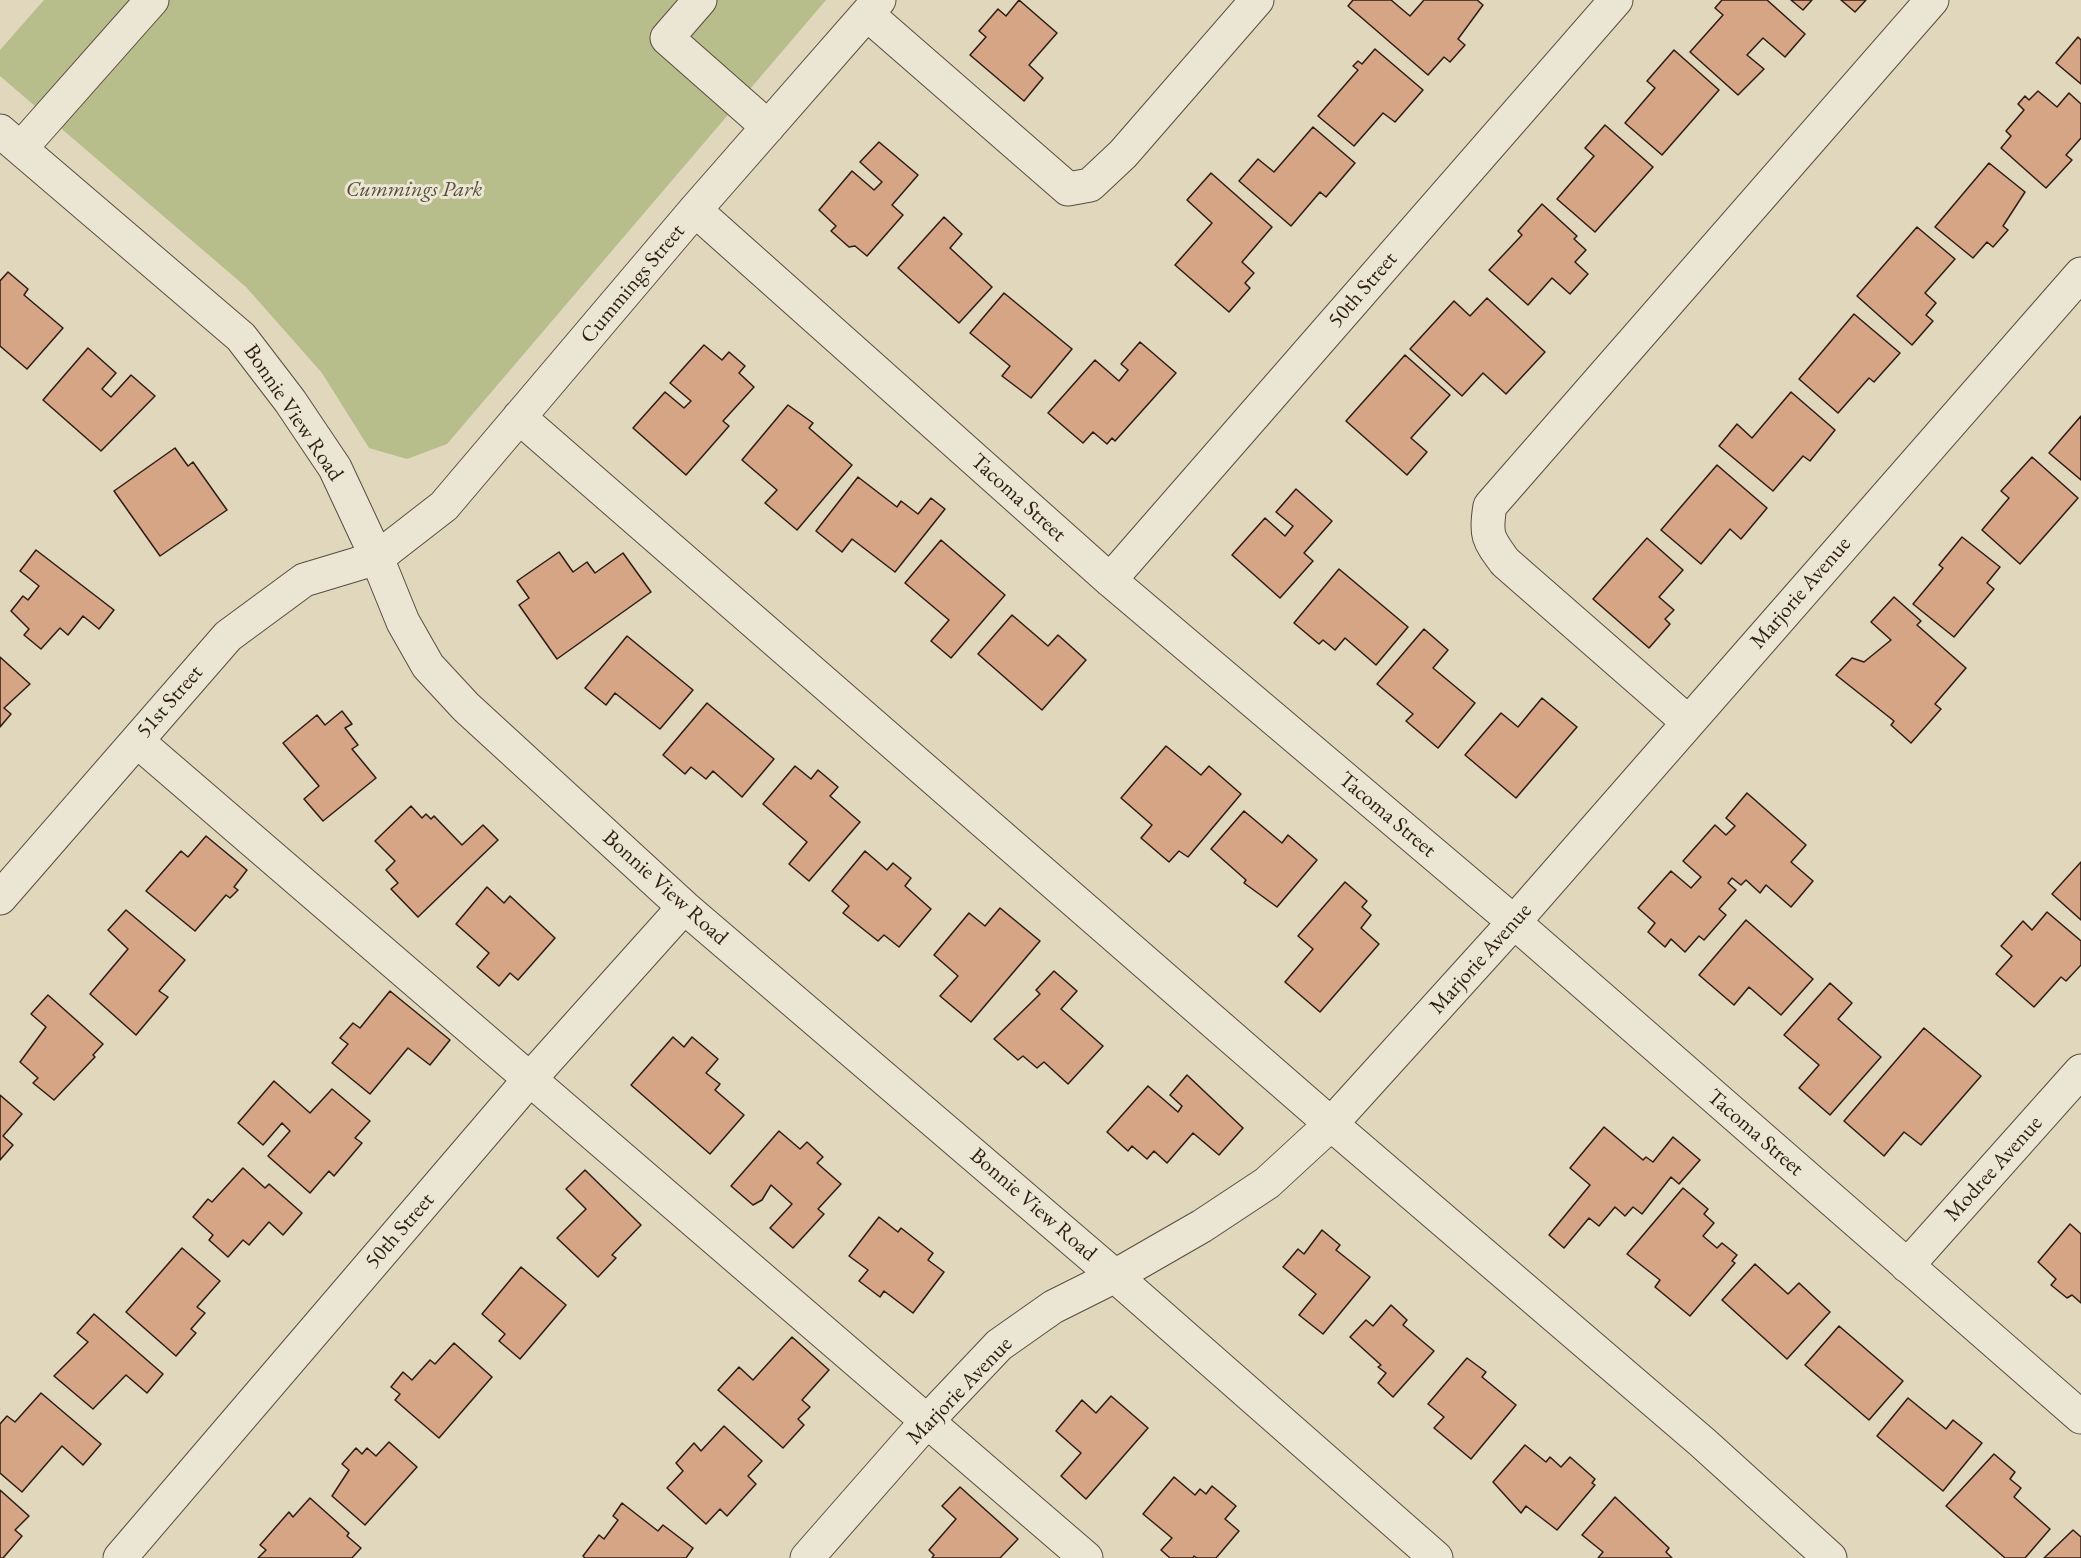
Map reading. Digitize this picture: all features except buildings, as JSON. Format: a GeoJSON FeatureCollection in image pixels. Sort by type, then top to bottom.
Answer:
{"type":"FeatureCollection","features":[{"type":"Feature","properties":{"kind":"street"},"geometry":{"type":"LineString","coordinates":[[10,140],[152,0]]}},
{"type":"Feature","properties":{"kind":"street"},"geometry":{"type":"LineString","coordinates":[[700,0],[667,38],[768,127]]}},
{"type":"Feature","properties":{"kind":"street"},"geometry":{"type":"LineString","coordinates":[[873,7],[1068,189],[1090,185],[1123,154],[1257,0]]}},
{"type":"Feature","properties":{"kind":"street","name":"50th Street"},"geometry":{"type":"LineString","coordinates":[[1110,580],[1616,0]]}},
{"type":"Feature","properties":{"kind":"street"},"geometry":{"type":"LineString","coordinates":[[1688,722],[1506,562],[1489,541],[1487,524],[1490,506],[1932,0]]}},
{"type":"Feature","properties":{"kind":"street","name":"Cummings Street"},"geometry":{"type":"LineString","coordinates":[[377,558],[444,506],[695,210],[873,7]]}},
{"type":"Feature","properties":{"kind":"street","name":"Bonnie View Road"},"geometry":{"type":"LineString","coordinates":[[10,140],[241,337],[290,401],[335,468],[377,558],[403,622],[428,666],[466,707],[684,907],[1115,1276],[1436,1558]]}},
{"type":"Feature","properties":{"kind":"street","name":"Tacoma Street"},"geometry":{"type":"LineString","coordinates":[[695,210],[1110,580],[1514,922],[2081,1417]]}},
{"type":"Feature","properties":{"kind":"street","name":"Marjorie Avenue"},"geometry":{"type":"LineString","coordinates":[[807,1558],[928,1420],[999,1345],[1053,1307],[1115,1276],[1202,1226],[1267,1183],[1331,1124],[1514,922],[2081,274]]}},
{"type":"Feature","properties":{"kind":"street"},"geometry":{"type":"LineString","coordinates":[[519,417],[1331,1124],[1702,1442],[1830,1558]]}},
{"type":"Feature","properties":{"kind":"street","name":"51st Street"},"geometry":{"type":"LineString","coordinates":[[0,898],[228,636],[304,580],[377,558]]}},
{"type":"Feature","properties":{"kind":"street"},"geometry":{"type":"LineString","coordinates":[[137,741],[1086,1558]]}},
{"type":"Feature","properties":{"kind":"street","name":"50th Street"},"geometry":{"type":"LineString","coordinates":[[120,1558],[529,1080],[684,907]]}},
{"type":"Feature","properties":{"kind":"street","name":"Modree Avenue"},"geometry":{"type":"LineString","coordinates":[[1907,1266],[2081,1071]]}},
{"type":"Feature","properties":{"kind":"green space","name":"Cummings Park"},"geometry":{"type":"Polygon","coordinates":[[[44,0],[826,0],[447,444],[407,459],[369,448],[322,373],[246,287],[0,76],[0,50],[44,0]]]}}]}
